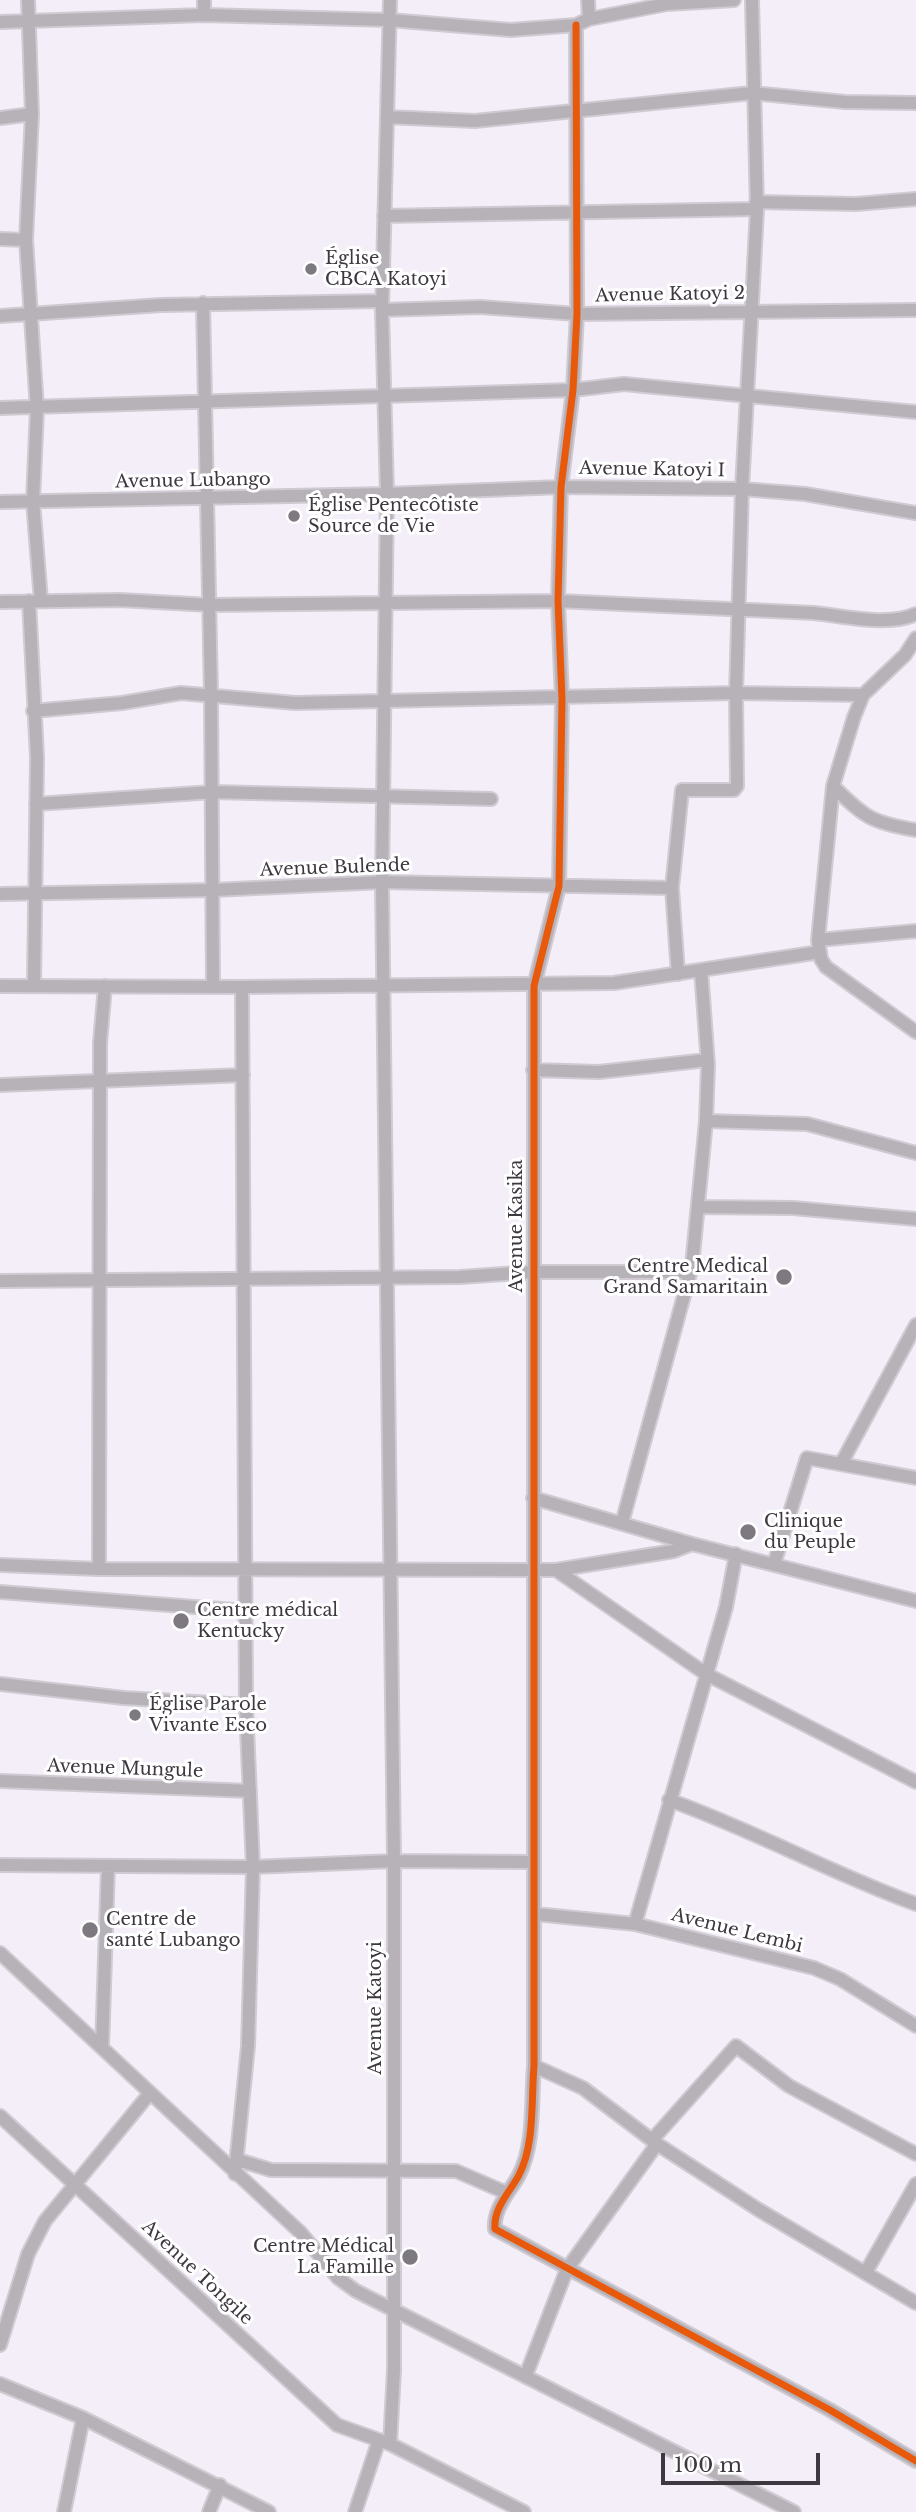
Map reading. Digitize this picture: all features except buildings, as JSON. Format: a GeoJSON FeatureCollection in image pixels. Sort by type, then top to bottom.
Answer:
{"type":"FeatureCollection","features":[{"type":"Feature","properties":{"kind":"street"},"geometry":{"type":"LineString","coordinates":[[28,0],[32,114],[26,240],[37,408],[33,501],[36,804],[34,985]]}},
{"type":"Feature","properties":{"kind":"street"},"geometry":{"type":"LineString","coordinates":[[204,0],[204,15]]}},
{"type":"Feature","properties":{"kind":"street","name":"Avenue Katoyi"},"geometry":{"type":"LineString","coordinates":[[355,2512],[384,2442],[394,2313],[394,1861],[389,1277],[383,985],[387,494],[382,306],[390,0]]}},
{"type":"Feature","properties":{"kind":"street"},"geometry":{"type":"LineString","coordinates":[[588,0],[589,19]]}},
{"type":"Feature","properties":{"kind":"street"},"geometry":{"type":"LineString","coordinates":[[0,22],[204,15],[389,20],[511,30],[576,25],[589,19],[667,4],[734,0]]}},
{"type":"Feature","properties":{"kind":"street"},"geometry":{"type":"LineString","coordinates":[[678,974],[671,888],[683,789],[733,790],[737,786],[736,693],[742,489],[757,206],[752,93],[752,0]]}},
{"type":"Feature","properties":{"kind":"street","name":"Avenue Kasika"},"geometry":{"type":"LineString","coordinates":[[567,2269],[495,2229],[497,2211],[526,2156],[534,2066],[534,986],[559,886],[562,699],[558,601],[561,487],[573,390],[577,314],[576,25]]}},
{"type":"Feature","properties":{"kind":"street"},"geometry":{"type":"LineString","coordinates":[[387,117],[475,121],[752,93],[845,102],[916,103]]}},
{"type":"Feature","properties":{"kind":"street"},"geometry":{"type":"LineString","coordinates":[[0,118],[32,114]]}},
{"type":"Feature","properties":{"kind":"street"},"geometry":{"type":"LineString","coordinates":[[384,216],[578,215],[618,209],[856,205],[916,199]]}},
{"type":"Feature","properties":{"kind":"street"},"geometry":{"type":"LineString","coordinates":[[0,239],[26,240]]}},
{"type":"Feature","properties":{"kind":"street"},"geometry":{"type":"LineString","coordinates":[[203,303],[213,792],[213,986]]}},
{"type":"Feature","properties":{"kind":"street","name":"Avenue Katoyi 2"},"geometry":{"type":"LineString","coordinates":[[0,316],[203,303],[480,307],[577,314],[916,310]]}},
{"type":"Feature","properties":{"kind":"street"},"geometry":{"type":"LineString","coordinates":[[0,408],[573,390],[624,384],[916,412]]}},
{"type":"Feature","properties":{"kind":"street","name":"Avenue Katoyi I"},"geometry":{"type":"LineString","coordinates":[[387,494],[561,487],[742,489],[805,494],[916,513]]}},
{"type":"Feature","properties":{"kind":"street","name":"Avenue Lubango"},"geometry":{"type":"LineString","coordinates":[[0,502],[387,494]]}},
{"type":"Feature","properties":{"kind":"street"},"geometry":{"type":"LineString","coordinates":[[0,602],[210,604],[558,601],[898,619],[916,614]]}},
{"type":"Feature","properties":{"kind":"street"},"geometry":{"type":"LineString","coordinates":[[916,638],[905,655],[863,695],[833,786],[819,946],[826,967],[916,1032]]}},
{"type":"Feature","properties":{"kind":"street"},"geometry":{"type":"LineString","coordinates":[[33,711],[122,703],[181,693],[270,702],[562,699],[736,693],[863,695]]}},
{"type":"Feature","properties":{"kind":"street"},"geometry":{"type":"LineString","coordinates":[[833,786],[869,818],[882,824],[916,830]]}},
{"type":"Feature","properties":{"kind":"street"},"geometry":{"type":"LineString","coordinates":[[36,804],[213,792],[383,794],[491,799]]}},
{"type":"Feature","properties":{"kind":"street","name":"Avenue Bulende"},"geometry":{"type":"LineString","coordinates":[[0,894],[214,890],[383,882],[671,888]]}},
{"type":"Feature","properties":{"kind":"street"},"geometry":{"type":"LineString","coordinates":[[0,986],[242,988],[614,983],[916,931]]}},
{"type":"Feature","properties":{"kind":"street"},"geometry":{"type":"LineString","coordinates":[[622,1523],[691,1272],[706,1121],[707,1060],[701,970]]}},
{"type":"Feature","properties":{"kind":"street"},"geometry":{"type":"LineString","coordinates":[[99,1569],[100,1082],[105,986]]}},
{"type":"Feature","properties":{"kind":"street"},"geometry":{"type":"LineString","coordinates":[[235,2174],[239,2160],[251,1979],[253,1867],[246,1705],[246,1280],[242,988]]}},
{"type":"Feature","properties":{"kind":"street"},"geometry":{"type":"LineString","coordinates":[[533,1070],[599,1072],[707,1060]]}},
{"type":"Feature","properties":{"kind":"street"},"geometry":{"type":"LineString","coordinates":[[0,1085],[243,1075]]}},
{"type":"Feature","properties":{"kind":"street"},"geometry":{"type":"LineString","coordinates":[[706,1121],[807,1124],[916,1153]]}},
{"type":"Feature","properties":{"kind":"street"},"geometry":{"type":"LineString","coordinates":[[699,1207],[793,1208],[916,1219]]}},
{"type":"Feature","properties":{"kind":"street"},"geometry":{"type":"LineString","coordinates":[[0,1281],[246,1280],[500,1276],[533,1272],[691,1272]]}},
{"type":"Feature","properties":{"kind":"street"},"geometry":{"type":"LineString","coordinates":[[842,1462],[916,1325]]}},
{"type":"Feature","properties":{"kind":"street"},"geometry":{"type":"LineString","coordinates":[[774,1564],[805,1460],[811,1457],[842,1462],[916,1478]]}},
{"type":"Feature","properties":{"kind":"street"},"geometry":{"type":"LineString","coordinates":[[533,1498],[692,1544],[916,1601]]}},
{"type":"Feature","properties":{"kind":"street"},"geometry":{"type":"LineString","coordinates":[[0,1566],[99,1569],[556,1570],[674,1551],[692,1544]]}},
{"type":"Feature","properties":{"kind":"street"},"geometry":{"type":"LineString","coordinates":[[635,1924],[726,1607],[736,1555]]}},
{"type":"Feature","properties":{"kind":"street"},"geometry":{"type":"LineString","coordinates":[[556,1570],[706,1674],[916,1782]]}},
{"type":"Feature","properties":{"kind":"street"},"geometry":{"type":"LineString","coordinates":[[0,1592],[247,1611]]}},
{"type":"Feature","properties":{"kind":"street"},"geometry":{"type":"LineString","coordinates":[[0,1684],[124,1698],[246,1705]]}},
{"type":"Feature","properties":{"kind":"street","name":"Avenue Mungule"},"geometry":{"type":"LineString","coordinates":[[0,1781],[250,1791]]}},
{"type":"Feature","properties":{"kind":"street"},"geometry":{"type":"LineString","coordinates":[[669,1800],[751,1831],[841,1876],[916,1904]]}},
{"type":"Feature","properties":{"kind":"street"},"geometry":{"type":"LineString","coordinates":[[0,1865],[253,1867],[394,1861],[534,1862]]}},
{"type":"Feature","properties":{"kind":"street"},"geometry":{"type":"LineString","coordinates":[[102,2048],[108,1866]]}},
{"type":"Feature","properties":{"kind":"street","name":"Avenue Lembi"},"geometry":{"type":"LineString","coordinates":[[535,1914],[635,1924],[814,1968],[840,1979],[916,2026]]}},
{"type":"Feature","properties":{"kind":"street"},"geometry":{"type":"LineString","coordinates":[[0,1953],[301,2233],[338,2278],[394,2313],[526,2375],[794,2512]]}},
{"type":"Feature","properties":{"kind":"street"},"geometry":{"type":"LineString","coordinates":[[526,2375],[567,2269],[655,2142],[736,2046],[789,2086],[916,2154]]}},
{"type":"Feature","properties":{"kind":"street"},"geometry":{"type":"LineString","coordinates":[[534,2066],[583,2088],[655,2142],[759,2210],[916,2303]]}},
{"type":"Feature","properties":{"kind":"street"},"geometry":{"type":"LineString","coordinates":[[0,2345],[2,2324],[28,2254],[45,2221],[150,2093]]}},
{"type":"Feature","properties":{"kind":"street","name":"Avenue Tongile"},"geometry":{"type":"LineString","coordinates":[[0,2116],[337,2425],[384,2442],[524,2512]]}},
{"type":"Feature","properties":{"kind":"street"},"geometry":{"type":"LineString","coordinates":[[239,2160],[271,2169],[456,2171],[507,2193]]}},
{"type":"Feature","properties":{"kind":"street"},"geometry":{"type":"LineString","coordinates":[[866,2272],[916,2184]]}},
{"type":"Feature","properties":{"kind":"street"},"geometry":{"type":"LineString","coordinates":[[567,2269],[830,2410],[916,2461]]}},
{"type":"Feature","properties":{"kind":"street"},"geometry":{"type":"LineString","coordinates":[[0,2384],[83,2418],[269,2512]]}},
{"type":"Feature","properties":{"kind":"street"},"geometry":{"type":"LineString","coordinates":[[64,2512],[83,2418]]}},
{"type":"Feature","properties":{"kind":"street"},"geometry":{"type":"LineString","coordinates":[[209,2512],[220,2485]]}},
{"type":"Feature","properties":{"kind":"cycle path"},"geometry":{"type":"LineString","coordinates":[[576,25],[577,314],[573,390],[561,487],[558,601],[562,699],[559,886],[534,986],[534,2066],[528,2150],[519,2175],[499,2207],[495,2229],[830,2410],[916,2461]]}},
{"type":"Feature","properties":{"kind":"place","name":"Église CBCA Katoyi"},"geometry":{"type":"Point","coordinates":[311,269]}},
{"type":"Feature","properties":{"kind":"place","name":"Église Pentecôtiste Source de Vie"},"geometry":{"type":"Point","coordinates":[294,516]}},
{"type":"Feature","properties":{"kind":"place","name":"Centre Medical Grand Samaritain"},"geometry":{"type":"Point","coordinates":[784,1277]}},
{"type":"Feature","properties":{"kind":"place","name":"Clinique du Peuple"},"geometry":{"type":"Point","coordinates":[748,1532]}},
{"type":"Feature","properties":{"kind":"place","name":"Centre médical Kentucky"},"geometry":{"type":"Point","coordinates":[181,1621]}},
{"type":"Feature","properties":{"kind":"place","name":"Église Parole Vivante Esco"},"geometry":{"type":"Point","coordinates":[135,1715]}},
{"type":"Feature","properties":{"kind":"place","name":"Centre de santé Lubango"},"geometry":{"type":"Point","coordinates":[90,1930]}},
{"type":"Feature","properties":{"kind":"place","name":"Centre Médical La Famille"},"geometry":{"type":"Point","coordinates":[410,2257]}}]}
